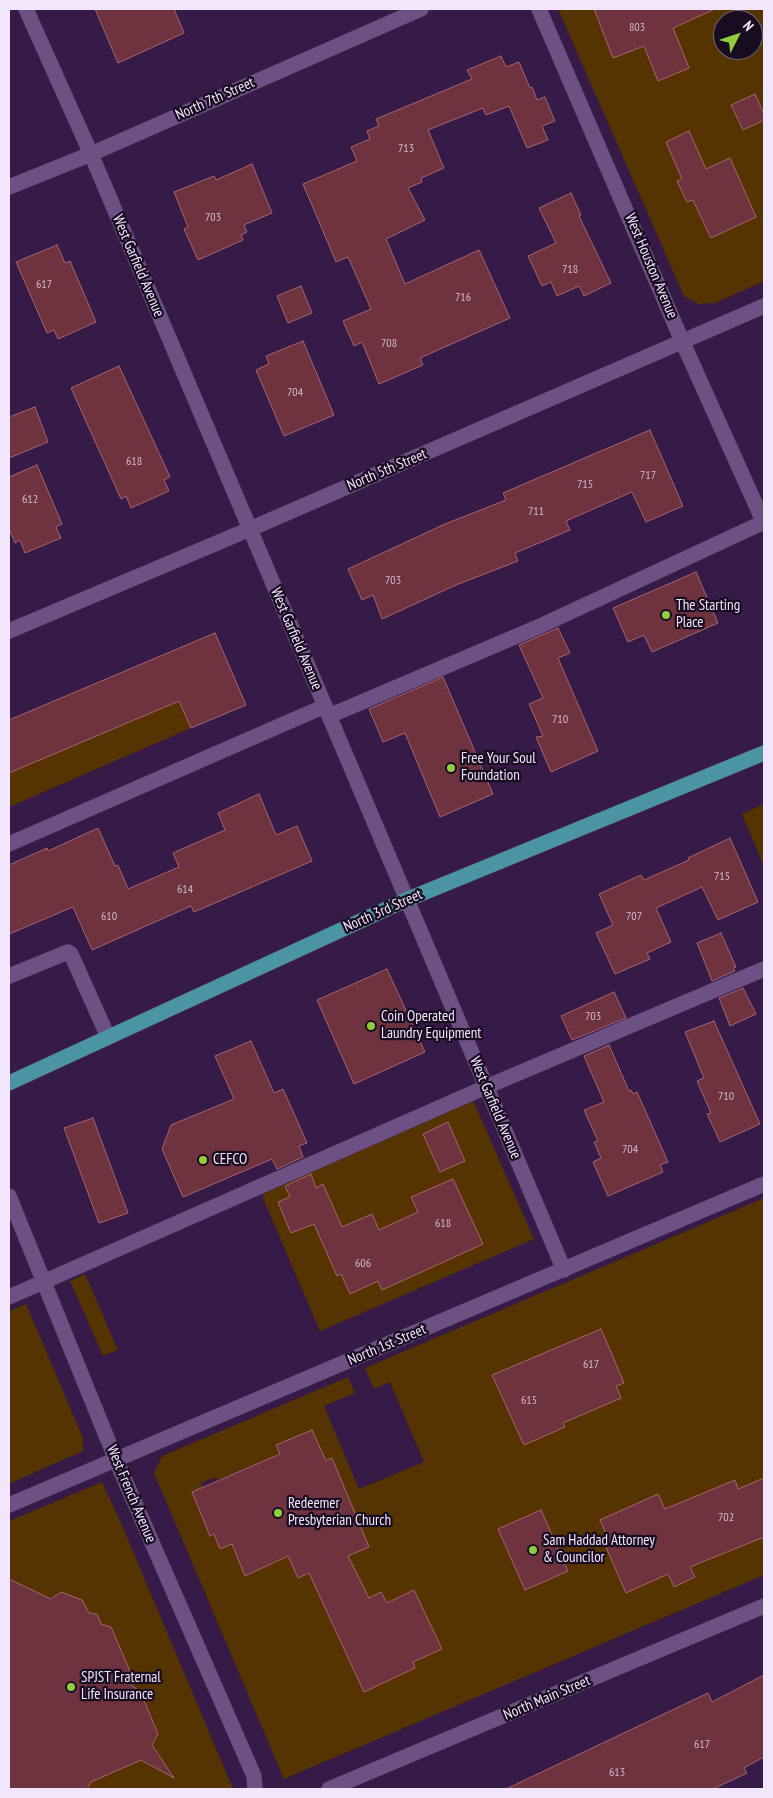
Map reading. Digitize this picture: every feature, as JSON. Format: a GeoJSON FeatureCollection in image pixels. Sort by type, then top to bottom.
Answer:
{"type":"FeatureCollection","features":[{"type":"Feature","properties":{"kind":"main road","name":"North 3rd Street"},"geometry":{"type":"LineString","coordinates":[[9,1083],[406,900],[764,753]]}},
{"type":"Feature","properties":{"kind":"street","name":"West Garfield Avenue"},"geometry":{"type":"LineString","coordinates":[[26,9],[91,154],[564,1270]]}},
{"type":"Feature","properties":{"kind":"street","name":"North 7th Street"},"geometry":{"type":"LineString","coordinates":[[9,187],[91,154],[421,9]]}},
{"type":"Feature","properties":{"kind":"street","name":"West Houston Avenue"},"geometry":{"type":"LineString","coordinates":[[539,9],[683,342],[764,522]]}},
{"type":"Feature","properties":{"kind":"street","name":"North 5th Street"},"geometry":{"type":"LineString","coordinates":[[9,631],[250,529],[764,306]]}},
{"type":"Feature","properties":{"kind":"street"},"geometry":{"type":"LineString","coordinates":[[9,844],[327,711],[538,627],[764,522]]}},
{"type":"Feature","properties":{"kind":"street"},"geometry":{"type":"LineString","coordinates":[[9,976],[68,952],[71,954],[108,1037]]}},
{"type":"Feature","properties":{"kind":"street"},"geometry":{"type":"LineString","coordinates":[[9,1297],[486,1087],[764,969]]}},
{"type":"Feature","properties":{"kind":"street","name":"North 1st Street"},"geometry":{"type":"LineString","coordinates":[[9,1505],[764,1184]]}},
{"type":"Feature","properties":{"kind":"street","name":"West French Avenue"},"geometry":{"type":"LineString","coordinates":[[9,1196],[116,1460],[254,1776],[255,1789]]}},
{"type":"Feature","properties":{"kind":"street","name":"North Main Street"},"geometry":{"type":"LineString","coordinates":[[329,1789],[344,1786],[764,1606]]}},
{"type":"Feature","properties":{"kind":"shaded area"},"geometry":{"type":"Polygon","coordinates":[[[558,9],[764,9],[764,281],[715,303],[698,304],[684,296],[558,9]]]}},
{"type":"Feature","properties":{"kind":"shaded area"},"geometry":{"type":"Polygon","coordinates":[[[179,701],[191,728],[9,807],[9,773],[179,701]]]}},
{"type":"Feature","properties":{"kind":"shaded area"},"geometry":{"type":"Polygon","coordinates":[[[764,804],[764,866],[742,814],[764,804]]]}},
{"type":"Feature","properties":{"kind":"shaded area"},"geometry":{"type":"Polygon","coordinates":[[[472,1098],[534,1239],[320,1331],[263,1198],[264,1190],[472,1098]]]}},
{"type":"Feature","properties":{"kind":"shaded area"},"geometry":{"type":"Polygon","coordinates":[[[764,1198],[764,1575],[284,1779],[154,1473],[162,1456],[348,1377],[355,1393],[324,1406],[359,1489],[424,1462],[390,1382],[374,1389],[365,1368],[764,1198]],[[276,1445],[280,1454],[217,1480],[216,1477],[201,1483],[203,1488],[192,1493],[210,1536],[214,1534],[220,1549],[232,1544],[245,1575],[288,1556],[298,1578],[369,1547],[332,1459],[325,1461],[276,1445]]]}},
{"type":"Feature","properties":{"kind":"shaded area"},"geometry":{"type":"Polygon","coordinates":[[[85,1274],[118,1350],[103,1356],[70,1281],[85,1274]]]}},
{"type":"Feature","properties":{"kind":"shaded area"},"geometry":{"type":"Polygon","coordinates":[[[26,1304],[83,1438],[83,1451],[9,1484],[9,1311],[26,1304]]]}},
{"type":"Feature","properties":{"kind":"shaded area"},"geometry":{"type":"Polygon","coordinates":[[[102,1482],[233,1789],[87,1789],[91,1782],[141,1760],[150,1764],[160,1756],[152,1745],[158,1734],[140,1691],[128,1683],[130,1671],[111,1627],[101,1624],[97,1614],[89,1613],[82,1600],[61,1592],[51,1599],[9,1579],[9,1521],[102,1482]]]}},
{"type":"Feature","properties":{"kind":"building"},"geometry":{"type":"Polygon","coordinates":[[[95,9],[174,9],[184,33],[118,63],[95,9]]]}},
{"type":"Feature","properties":{"kind":"building"},"geometry":{"type":"Polygon","coordinates":[[[594,9],[715,9],[673,28],[689,68],[658,81],[644,46],[613,58],[594,9]]]}},
{"type":"Feature","properties":{"kind":"building"},"geometry":{"type":"Polygon","coordinates":[[[501,56],[506,67],[519,62],[537,100],[545,97],[555,121],[542,126],[548,140],[527,148],[509,106],[486,115],[483,108],[428,130],[444,168],[421,178],[422,182],[408,188],[425,220],[386,239],[405,284],[479,250],[510,318],[420,358],[423,365],[379,384],[362,342],[354,346],[343,321],[371,309],[348,257],[336,262],[303,184],[357,161],[351,147],[370,139],[367,131],[379,126],[376,119],[472,79],[467,70],[501,56]]]}},
{"type":"Feature","properties":{"kind":"building"},"geometry":{"type":"Polygon","coordinates":[[[755,94],[764,114],[764,120],[743,130],[731,105],[755,94]]]}},
{"type":"Feature","properties":{"kind":"building"},"geometry":{"type":"Polygon","coordinates":[[[689,131],[706,169],[730,158],[756,217],[711,238],[693,200],[687,202],[677,181],[682,179],[666,142],[689,131]]]}},
{"type":"Feature","properties":{"kind":"building"},"geometry":{"type":"Polygon","coordinates":[[[252,164],[272,213],[244,225],[247,232],[241,235],[243,240],[198,260],[184,229],[188,227],[174,192],[214,176],[216,180],[252,164]]]}},
{"type":"Feature","properties":{"kind":"building"},"geometry":{"type":"Polygon","coordinates":[[[571,193],[581,215],[579,216],[611,283],[584,296],[579,286],[557,296],[551,282],[542,286],[528,256],[556,243],[539,208],[571,193]]]}},
{"type":"Feature","properties":{"kind":"building"},"geometry":{"type":"Polygon","coordinates":[[[57,245],[65,263],[70,261],[96,322],[58,339],[54,330],[47,333],[16,262],[57,245]]]}},
{"type":"Feature","properties":{"kind":"building"},"geometry":{"type":"Polygon","coordinates":[[[301,286],[312,313],[288,323],[277,296],[301,286]]]}},
{"type":"Feature","properties":{"kind":"building"},"geometry":{"type":"Polygon","coordinates":[[[303,341],[334,415],[284,436],[256,370],[269,364],[266,356],[303,341]]]}},
{"type":"Feature","properties":{"kind":"building"},"geometry":{"type":"Polygon","coordinates":[[[119,366],[170,477],[164,480],[169,491],[131,508],[126,496],[121,499],[71,388],[119,366]]]}},
{"type":"Feature","properties":{"kind":"building"},"geometry":{"type":"Polygon","coordinates":[[[35,407],[48,442],[9,458],[9,417],[35,407]]]}},
{"type":"Feature","properties":{"kind":"building"},"geometry":{"type":"Polygon","coordinates":[[[650,430],[683,506],[646,522],[632,492],[566,521],[570,530],[515,553],[518,561],[456,585],[382,619],[373,595],[362,600],[348,569],[445,524],[506,500],[503,493],[650,430]]]}},
{"type":"Feature","properties":{"kind":"building"},"geometry":{"type":"Polygon","coordinates":[[[37,465],[62,524],[56,527],[61,538],[25,553],[20,540],[15,543],[9,528],[9,477],[37,465]]]}},
{"type":"Feature","properties":{"kind":"building","name":"The Starting Place"},"geometry":{"type":"Polygon","coordinates":[[[696,572],[718,623],[652,652],[644,635],[628,642],[613,608],[696,572]]]}},
{"type":"Feature","properties":{"kind":"building"},"geometry":{"type":"Polygon","coordinates":[[[558,628],[570,653],[558,658],[598,751],[551,772],[536,737],[543,736],[529,704],[543,698],[519,645],[558,628]]]}},
{"type":"Feature","properties":{"kind":"building"},"geometry":{"type":"Polygon","coordinates":[[[215,633],[246,705],[191,728],[179,701],[9,773],[9,720],[215,633]]]}},
{"type":"Feature","properties":{"kind":"building","name":"Free Your Soul Foundation"},"geometry":{"type":"Polygon","coordinates":[[[443,677],[493,794],[440,817],[405,733],[383,742],[369,709],[443,677]]]}},
{"type":"Feature","properties":{"kind":"building"},"geometry":{"type":"Polygon","coordinates":[[[259,794],[276,835],[297,826],[312,861],[194,912],[191,906],[92,950],[73,907],[9,934],[9,865],[47,848],[48,851],[98,828],[115,866],[118,865],[128,889],[179,867],[173,853],[225,830],[218,813],[259,794]]]}},
{"type":"Feature","properties":{"kind":"building"},"geometry":{"type":"Polygon","coordinates":[[[730,838],[758,902],[718,920],[702,887],[656,908],[671,942],[647,953],[650,959],[615,974],[596,933],[613,925],[599,894],[641,875],[644,880],[689,860],[688,858],[730,838]]]}},
{"type":"Feature","properties":{"kind":"building"},"geometry":{"type":"Polygon","coordinates":[[[721,933],[736,967],[733,968],[735,971],[712,981],[697,943],[721,933]]]}},
{"type":"Feature","properties":{"kind":"building","name":"Coin Operated Laundry Equipment"},"geometry":{"type":"Polygon","coordinates":[[[387,969],[425,1052],[354,1084],[317,1000],[387,969]]]}},
{"type":"Feature","properties":{"kind":"building"},"geometry":{"type":"Polygon","coordinates":[[[743,988],[756,1014],[730,1026],[719,998],[743,988]]]}},
{"type":"Feature","properties":{"kind":"building"},"geometry":{"type":"Polygon","coordinates":[[[614,992],[626,1018],[572,1040],[561,1016],[614,992]]]}},
{"type":"Feature","properties":{"kind":"building"},"geometry":{"type":"Polygon","coordinates":[[[714,1021],[760,1124],[720,1142],[707,1114],[711,1113],[697,1081],[704,1078],[685,1032],[714,1021]]]}},
{"type":"Feature","properties":{"kind":"building"},"geometry":{"type":"Polygon","coordinates":[[[251,1041],[274,1093],[283,1089],[307,1143],[299,1146],[303,1157],[277,1169],[272,1159],[183,1197],[162,1149],[171,1125],[234,1099],[215,1056],[251,1041]]]}},
{"type":"Feature","properties":{"kind":"building"},"geometry":{"type":"Polygon","coordinates":[[[609,1045],[629,1091],[631,1090],[633,1094],[637,1092],[668,1162],[660,1165],[663,1172],[608,1196],[593,1162],[601,1158],[594,1142],[598,1141],[584,1110],[604,1102],[584,1056],[609,1045]]]}},
{"type":"Feature","properties":{"kind":"building"},"geometry":{"type":"Polygon","coordinates":[[[93,1118],[128,1213],[99,1223],[64,1128],[93,1118]]]}},
{"type":"Feature","properties":{"kind":"building"},"geometry":{"type":"Polygon","coordinates":[[[448,1122],[465,1161],[440,1172],[423,1134],[448,1122]]]}},
{"type":"Feature","properties":{"kind":"building"},"geometry":{"type":"Polygon","coordinates":[[[311,1174],[316,1188],[323,1184],[342,1227],[372,1214],[379,1230],[418,1212],[411,1197],[453,1179],[483,1244],[382,1290],[378,1281],[350,1294],[341,1274],[337,1276],[314,1224],[291,1233],[278,1202],[290,1197],[285,1186],[311,1174]]]}},
{"type":"Feature","properties":{"kind":"building"},"geometry":{"type":"Polygon","coordinates":[[[601,1329],[624,1383],[616,1386],[621,1398],[563,1423],[565,1427],[524,1445],[492,1375],[601,1329]]]}},
{"type":"Feature","properties":{"kind":"building","name":"Redeemer Presbyterian Church"},"geometry":{"type":"Polygon","coordinates":[[[312,1430],[326,1461],[332,1458],[369,1547],[348,1556],[369,1598],[381,1592],[387,1603],[414,1590],[442,1649],[413,1662],[415,1668],[364,1692],[309,1573],[298,1578],[288,1556],[245,1576],[232,1544],[220,1549],[214,1534],[210,1536],[192,1492],[280,1454],[276,1445],[312,1430]]]}},
{"type":"Feature","properties":{"kind":"building"},"geometry":{"type":"Polygon","coordinates":[[[764,1478],[764,1537],[690,1567],[695,1577],[674,1587],[668,1574],[626,1593],[606,1547],[611,1545],[600,1520],[658,1494],[665,1509],[735,1480],[738,1489],[764,1478]]]}},
{"type":"Feature","properties":{"kind":"building","name":"Sam Haddad Attorney & Councilor"},"geometry":{"type":"Polygon","coordinates":[[[541,1510],[568,1571],[525,1590],[498,1529],[541,1510]]]}},
{"type":"Feature","properties":{"kind":"building","name":"SPJST Fraternal Life Insurance"},"geometry":{"type":"Polygon","coordinates":[[[9,1579],[51,1599],[61,1592],[82,1600],[89,1613],[97,1614],[101,1624],[111,1627],[130,1671],[128,1683],[140,1691],[158,1734],[152,1745],[174,1778],[141,1760],[91,1782],[87,1789],[9,1789],[9,1579]]]}},
{"type":"Feature","properties":{"kind":"building"},"geometry":{"type":"Polygon","coordinates":[[[764,1675],[764,1757],[744,1768],[747,1773],[713,1789],[506,1789],[708,1693],[712,1702],[764,1675]]]}},
{"type":"Feature","properties":{"kind":"place","name":"The Starting Place"},"geometry":{"type":"Point","coordinates":[666,615]}},
{"type":"Feature","properties":{"kind":"place","name":"Free Your Soul Foundation"},"geometry":{"type":"Point","coordinates":[451,768]}},
{"type":"Feature","properties":{"kind":"place","name":"Coin Operated Laundry Equipment"},"geometry":{"type":"Point","coordinates":[371,1026]}},
{"type":"Feature","properties":{"kind":"place","name":"CEFCO"},"geometry":{"type":"Point","coordinates":[203,1160]}},
{"type":"Feature","properties":{"kind":"place","name":"Redeemer Presbyterian Church"},"geometry":{"type":"Point","coordinates":[278,1513]}},
{"type":"Feature","properties":{"kind":"place","name":"Sam Haddad Attorney & Councilor"},"geometry":{"type":"Point","coordinates":[533,1550]}},
{"type":"Feature","properties":{"kind":"place","name":"SPJST Fraternal Life Insurance"},"geometry":{"type":"Point","coordinates":[71,1687]}}]}
